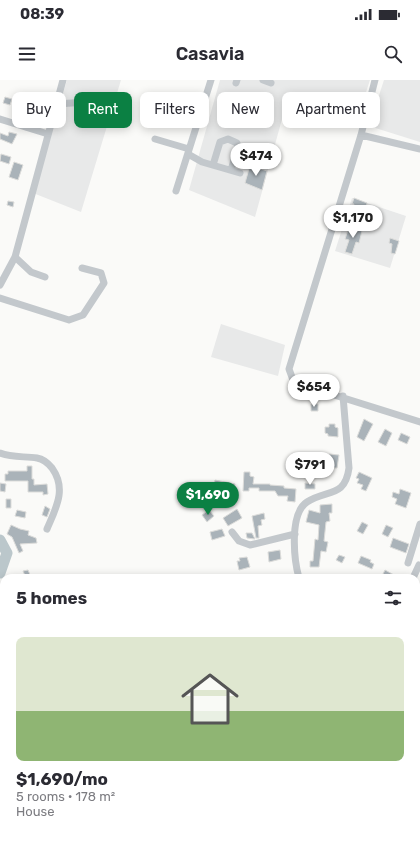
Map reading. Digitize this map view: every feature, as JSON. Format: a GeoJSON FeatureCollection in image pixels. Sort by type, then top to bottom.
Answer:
{"type":"FeatureCollection","features":[{"type":"Feature","properties":{"kind":"street"},"geometry":{"type":"LineString","coordinates":[[60,92],[63,80]]}},
{"type":"Feature","properties":{"kind":"street"},"geometry":{"type":"LineString","coordinates":[[176,191],[211,80]]}},
{"type":"Feature","properties":{"kind":"street"},"geometry":{"type":"LineString","coordinates":[[263,80],[270,82]]}},
{"type":"Feature","properties":{"kind":"street"},"geometry":{"type":"LineString","coordinates":[[375,80],[361,135],[289,369],[292,380],[300,384],[343,396],[420,422]]}},
{"type":"Feature","properties":{"kind":"street"},"geometry":{"type":"LineString","coordinates":[[0,119],[48,134]]}},
{"type":"Feature","properties":{"kind":"street"},"geometry":{"type":"LineString","coordinates":[[0,285],[15,257],[50,128]]}},
{"type":"Feature","properties":{"kind":"street"},"geometry":{"type":"LineString","coordinates":[[361,135],[420,149]]}},
{"type":"Feature","properties":{"kind":"street"},"geometry":{"type":"LineString","coordinates":[[155,139],[189,152],[213,165],[240,173]]}},
{"type":"Feature","properties":{"kind":"street"},"geometry":{"type":"LineString","coordinates":[[213,165],[220,142],[224,139],[228,139],[237,143],[238,147],[231,170]]}},
{"type":"Feature","properties":{"kind":"street"},"geometry":{"type":"LineString","coordinates":[[15,257],[31,272],[44,277]]}},
{"type":"Feature","properties":{"kind":"street"},"geometry":{"type":"LineString","coordinates":[[0,298],[69,320],[83,315],[104,282],[101,273],[82,268]]}},
{"type":"Feature","properties":{"kind":"street"},"geometry":{"type":"LineString","coordinates":[[298,574],[296,566],[295,534],[299,512],[308,501],[338,490],[348,476],[349,468],[343,396]]}},
{"type":"Feature","properties":{"kind":"street"},"geometry":{"type":"LineString","coordinates":[[0,453],[5,456],[38,458],[48,463],[54,472],[60,486],[60,499],[47,529]]}},
{"type":"Feature","properties":{"kind":"street"},"geometry":{"type":"LineString","coordinates":[[408,563],[420,524]]}},
{"type":"Feature","properties":{"kind":"street"},"geometry":{"type":"LineString","coordinates":[[232,532],[239,541],[250,545],[295,534]]}},
{"type":"Feature","properties":{"kind":"shaded area"},"geometry":{"type":"Polygon","coordinates":[[[67,80],[121,80],[117,92],[74,92],[74,128],[106,128],[81,212],[33,193],[53,128],[66,128],[66,92],[63,92],[67,80]]]}},
{"type":"Feature","properties":{"kind":"shaded area"},"geometry":{"type":"Polygon","coordinates":[[[220,80],[370,80],[366,92],[282,92],[282,119],[255,217],[189,190],[206,128],[209,128],[209,119],[220,80]]]}},
{"type":"Feature","properties":{"kind":"shaded area"},"geometry":{"type":"Polygon","coordinates":[[[384,80],[420,80],[420,142],[375,128],[380,128],[380,92],[384,80]]]}},
{"type":"Feature","properties":{"kind":"shaded area"},"geometry":{"type":"Polygon","coordinates":[[[352,198],[406,216],[390,268],[335,251],[352,198]]]}},
{"type":"Feature","properties":{"kind":"shaded area"},"geometry":{"type":"Polygon","coordinates":[[[221,324],[285,345],[278,376],[211,357],[221,324]]]}},
{"type":"Feature","properties":{"kind":"building"},"geometry":{"type":"Polygon","coordinates":[[[5,97],[12,99],[10,105],[3,103],[5,97]]]}},
{"type":"Feature","properties":{"kind":"building"},"geometry":{"type":"Polygon","coordinates":[[[9,132],[17,134],[12,144],[0,139],[0,133],[8,136],[9,132]]]}},
{"type":"Feature","properties":{"kind":"building"},"geometry":{"type":"Polygon","coordinates":[[[1,154],[11,157],[9,164],[0,161],[1,154]]]}},
{"type":"Feature","properties":{"kind":"building"},"geometry":{"type":"Polygon","coordinates":[[[14,162],[23,165],[18,180],[9,177],[14,162]]]}},
{"type":"Feature","properties":{"kind":"building"},"geometry":{"type":"Polygon","coordinates":[[[250,165],[267,171],[262,190],[245,183],[250,165]]]}},
{"type":"Feature","properties":{"kind":"building"},"geometry":{"type":"Polygon","coordinates":[[[354,198],[367,203],[366,208],[358,206],[353,219],[349,217],[354,204],[352,204],[354,198]]]}},
{"type":"Feature","properties":{"kind":"building"},"geometry":{"type":"Polygon","coordinates":[[[8,201],[14,202],[13,207],[7,205],[8,201]]]}},
{"type":"Feature","properties":{"kind":"building"},"geometry":{"type":"Polygon","coordinates":[[[349,227],[362,231],[359,243],[356,242],[352,254],[345,252],[349,240],[345,239],[349,227]]]}},
{"type":"Feature","properties":{"kind":"building"},"geometry":{"type":"Polygon","coordinates":[[[390,238],[399,241],[395,254],[391,253],[392,244],[389,243],[390,238]]]}},
{"type":"Feature","properties":{"kind":"building"},"geometry":{"type":"Polygon","coordinates":[[[311,404],[318,404],[318,411],[311,411],[311,404]]]}},
{"type":"Feature","properties":{"kind":"building"},"geometry":{"type":"Polygon","coordinates":[[[364,419],[373,424],[364,441],[357,437],[364,419]]]}},
{"type":"Feature","properties":{"kind":"building"},"geometry":{"type":"Polygon","coordinates":[[[329,424],[335,424],[335,427],[338,428],[338,437],[328,436],[328,434],[325,433],[325,427],[329,427],[329,424]]]}},
{"type":"Feature","properties":{"kind":"building"},"geometry":{"type":"Polygon","coordinates":[[[385,429],[392,433],[386,446],[378,442],[385,429]]]}},
{"type":"Feature","properties":{"kind":"building"},"geometry":{"type":"Polygon","coordinates":[[[401,433],[410,437],[407,444],[398,440],[401,433]]]}},
{"type":"Feature","properties":{"kind":"building"},"geometry":{"type":"Polygon","coordinates":[[[329,454],[339,455],[337,468],[331,468],[331,464],[328,464],[329,454]]]}},
{"type":"Feature","properties":{"kind":"building"},"geometry":{"type":"Polygon","coordinates":[[[27,466],[32,466],[32,479],[34,479],[34,485],[47,484],[48,494],[43,495],[43,492],[28,492],[28,481],[5,481],[5,474],[8,474],[8,471],[27,471],[27,466]]]}},
{"type":"Feature","properties":{"kind":"building"},"geometry":{"type":"Polygon","coordinates":[[[244,472],[250,472],[250,476],[254,477],[253,484],[270,484],[284,486],[284,488],[296,489],[295,502],[287,501],[288,496],[278,496],[275,491],[259,491],[259,488],[249,488],[249,491],[243,491],[244,472]]]}},
{"type":"Feature","properties":{"kind":"building"},"geometry":{"type":"Polygon","coordinates":[[[359,472],[372,478],[366,491],[361,489],[363,485],[357,483],[359,479],[356,478],[359,472]]]}},
{"type":"Feature","properties":{"kind":"building"},"geometry":{"type":"Polygon","coordinates":[[[215,480],[235,484],[233,494],[225,493],[226,488],[214,485],[215,480]]]}},
{"type":"Feature","properties":{"kind":"building"},"geometry":{"type":"Polygon","coordinates":[[[0,483],[6,484],[5,492],[0,491],[0,483]]]}},
{"type":"Feature","properties":{"kind":"building"},"geometry":{"type":"Polygon","coordinates":[[[305,483],[315,484],[315,489],[305,489],[305,483]]]}},
{"type":"Feature","properties":{"kind":"building"},"geometry":{"type":"Polygon","coordinates":[[[400,489],[411,493],[406,508],[395,504],[397,499],[392,497],[393,492],[399,494],[400,489]]]}},
{"type":"Feature","properties":{"kind":"building"},"geometry":{"type":"Polygon","coordinates":[[[6,499],[11,499],[11,508],[6,508],[6,499]]]}},
{"type":"Feature","properties":{"kind":"building"},"geometry":{"type":"Polygon","coordinates":[[[332,504],[332,513],[329,513],[330,521],[326,522],[324,541],[328,542],[326,552],[321,551],[319,567],[310,567],[310,561],[313,561],[315,539],[318,540],[319,525],[306,522],[309,510],[320,513],[320,505],[332,504]]]}},
{"type":"Feature","properties":{"kind":"building"},"geometry":{"type":"Polygon","coordinates":[[[45,506],[50,509],[47,517],[42,515],[45,506]]]}},
{"type":"Feature","properties":{"kind":"building"},"geometry":{"type":"Polygon","coordinates":[[[237,509],[242,518],[228,526],[223,518],[237,509]]]}},
{"type":"Feature","properties":{"kind":"building"},"geometry":{"type":"Polygon","coordinates":[[[17,510],[26,512],[25,518],[15,516],[17,510]]]}},
{"type":"Feature","properties":{"kind":"building"},"geometry":{"type":"Polygon","coordinates":[[[209,510],[214,516],[207,522],[202,515],[209,510]]]}},
{"type":"Feature","properties":{"kind":"building"},"geometry":{"type":"Polygon","coordinates":[[[264,513],[265,519],[261,520],[262,525],[258,526],[259,538],[256,538],[252,516],[264,513]]]}},
{"type":"Feature","properties":{"kind":"building"},"geometry":{"type":"Polygon","coordinates":[[[362,522],[368,525],[363,534],[357,531],[362,522]]]}},
{"type":"Feature","properties":{"kind":"building"},"geometry":{"type":"Polygon","coordinates":[[[11,525],[29,531],[28,535],[36,538],[37,543],[20,544],[23,551],[19,553],[12,537],[7,534],[11,525]]]}},
{"type":"Feature","properties":{"kind":"building"},"geometry":{"type":"Polygon","coordinates":[[[386,525],[393,528],[388,537],[382,534],[386,525]]]}},
{"type":"Feature","properties":{"kind":"building"},"geometry":{"type":"Polygon","coordinates":[[[222,529],[225,536],[212,540],[210,532],[222,529]]]}},
{"type":"Feature","properties":{"kind":"building"},"geometry":{"type":"Polygon","coordinates":[[[246,533],[252,533],[255,539],[247,538],[246,533]]]}},
{"type":"Feature","properties":{"kind":"building"},"geometry":{"type":"Polygon","coordinates":[[[393,538],[409,544],[406,553],[390,547],[393,538]]]}},
{"type":"Feature","properties":{"kind":"building"},"geometry":{"type":"Polygon","coordinates":[[[280,550],[281,559],[269,562],[268,552],[280,550]]]}},
{"type":"Feature","properties":{"kind":"building"},"geometry":{"type":"Polygon","coordinates":[[[339,555],[345,557],[342,563],[336,560],[339,555]]]}},
{"type":"Feature","properties":{"kind":"building"},"geometry":{"type":"Polygon","coordinates":[[[361,556],[371,560],[370,562],[374,564],[372,569],[358,563],[361,556]]]}},
{"type":"Feature","properties":{"kind":"building"},"geometry":{"type":"Polygon","coordinates":[[[247,557],[250,567],[239,570],[237,561],[240,561],[239,558],[247,557]]]}},
{"type":"Feature","properties":{"kind":"building"},"geometry":{"type":"Polygon","coordinates":[[[28,570],[30,574],[24,574],[23,571],[28,570]]]}},
{"type":"Feature","properties":{"kind":"building"},"geometry":{"type":"Polygon","coordinates":[[[385,570],[392,574],[383,574],[385,570]]]}},
{"type":"Feature","properties":{"kind":"waterway"},"geometry":{"type":"LineString","coordinates":[[0,540],[7,553],[0,573]]}}]}
